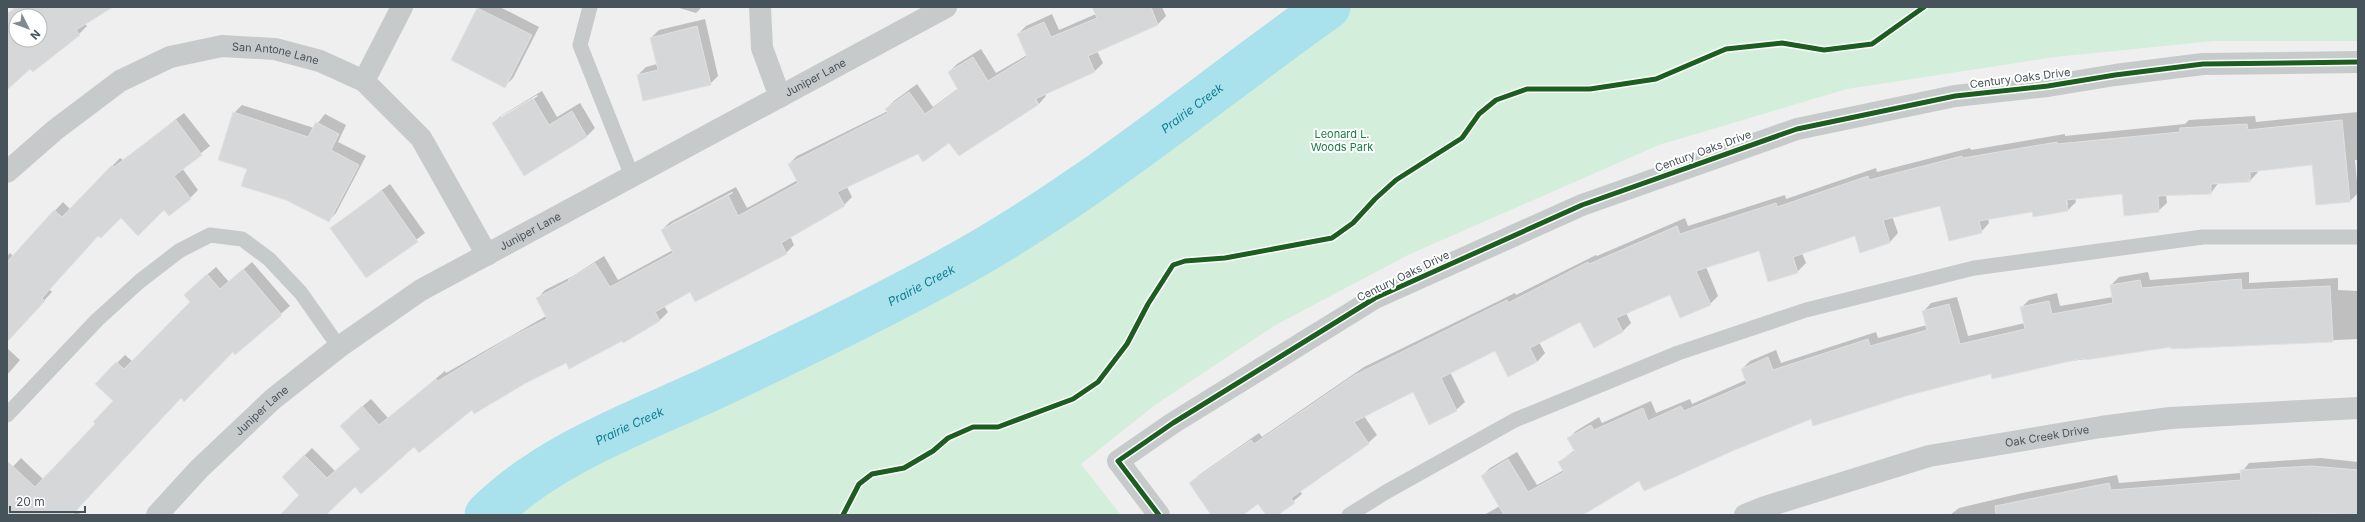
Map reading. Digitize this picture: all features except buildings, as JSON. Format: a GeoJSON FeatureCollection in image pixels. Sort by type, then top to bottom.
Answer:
{"type":"FeatureCollection","features":[{"type":"Feature","properties":{"kind":"street"},"geometry":{"type":"LineString","coordinates":[[364,81],[402,7]]}},
{"type":"Feature","properties":{"kind":"street"},"geometry":{"type":"LineString","coordinates":[[760,7],[762,48],[780,97]]}},
{"type":"Feature","properties":{"kind":"street","name":"Juniper Lane"},"geometry":{"type":"LineString","coordinates":[[157,515],[199,469],[273,399],[339,348],[421,290],[946,7]]}},
{"type":"Feature","properties":{"kind":"street","name":"San Antone Lane"},"geometry":{"type":"LineString","coordinates":[[7,172],[55,130],[120,81],[170,57],[222,46],[275,49],[320,61],[364,81],[421,138],[487,255]]}},
{"type":"Feature","properties":{"kind":"street","name":"Century Oaks Drive"},"geometry":{"type":"LineString","coordinates":[[1159,515],[1118,461],[1172,423],[1375,298],[1582,205],[1796,129],[1954,96],[2048,86],[2115,75],[2203,64],[2358,62]]}},
{"type":"Feature","properties":{"kind":"street","name":"Oak Creek Drive"},"geometry":{"type":"LineString","coordinates":[[1745,515],[1929,456],[2101,427],[2170,418],[2358,408]]}},
{"type":"Feature","properties":{"kind":"lane"},"geometry":{"type":"LineString","coordinates":[[590,7],[580,45],[632,176]]}},
{"type":"Feature","properties":{"kind":"lane"},"geometry":{"type":"LineString","coordinates":[[7,415],[97,320],[140,281],[179,251],[210,235],[242,239],[269,259],[301,293],[339,348]]}},
{"type":"Feature","properties":{"kind":"lane"},"geometry":{"type":"LineString","coordinates":[[1349,515],[1386,492],[1515,420],[1678,353],[1806,310],[1974,268],[2203,237],[2358,237]]}},
{"type":"Feature","properties":{"kind":"green space","name":"Leonard L. Woods Park"},"geometry":{"type":"Polygon","coordinates":[[[1298,7],[2358,7],[2358,41],[2214,41],[2055,57],[1847,89],[1659,145],[1408,255],[1274,326],[1155,405],[1081,464],[1121,515],[472,515],[538,456],[742,355],[878,294],[1088,166],[1298,7]]]}},
{"type":"Feature","properties":{"kind":"waterway","name":"Prairie Creek"},"geometry":{"type":"LineString","coordinates":[[487,515],[536,475],[592,443],[710,389],[887,303],[996,243],[1045,212],[1141,146],[1328,7]]}},
{"type":"Feature","properties":{"kind":"cycle path"},"geometry":{"type":"LineString","coordinates":[[843,515],[859,484],[872,474],[904,468],[933,451],[948,438],[973,427],[998,427],[1073,399],[1098,382],[1127,344],[1148,304],[1173,265],[1185,261],[1225,258],[1332,238],[1353,223],[1375,199],[1396,180],[1462,138],[1479,114],[1496,100],[1527,89],[1590,89],[1656,79],[1726,49],[1782,43],[1824,50],[1872,44],[1924,7]]}},
{"type":"Feature","properties":{"kind":"cycle path"},"geometry":{"type":"LineString","coordinates":[[1159,515],[1118,461],[1173,423],[1375,298],[1582,205],[1797,129],[1955,96],[2048,86],[2115,75],[2203,64],[2358,62]]}}]}
